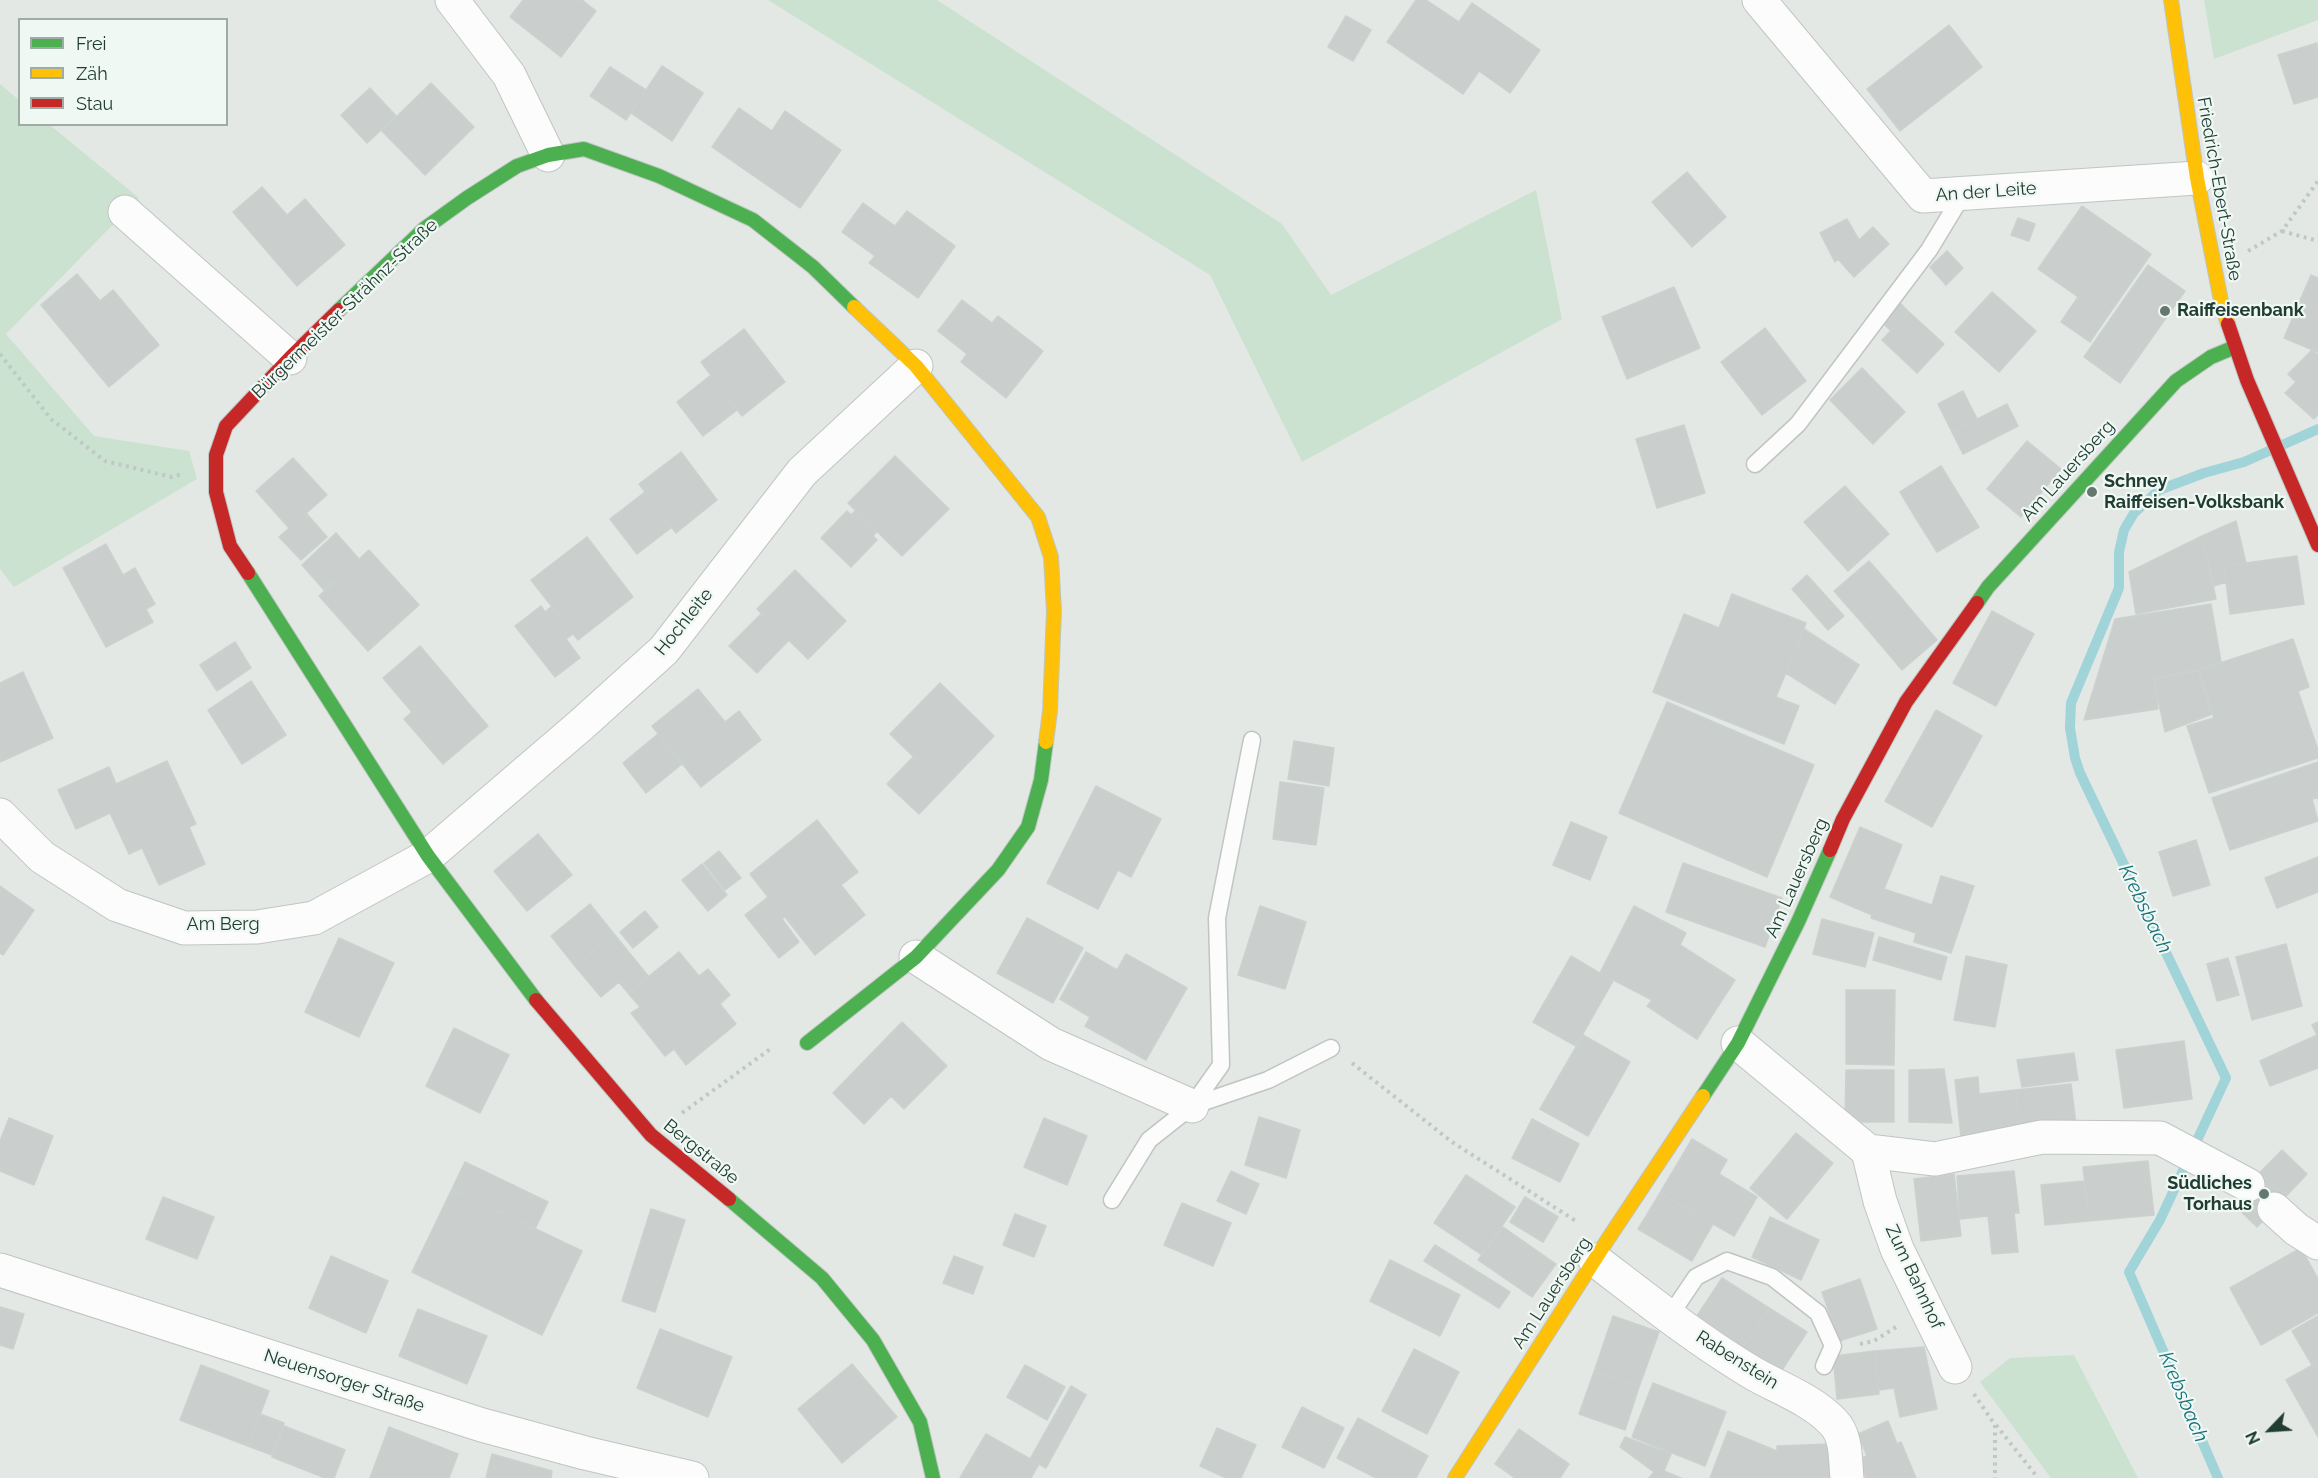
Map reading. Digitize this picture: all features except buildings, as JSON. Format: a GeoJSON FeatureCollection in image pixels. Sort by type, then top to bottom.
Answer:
{"type":"FeatureCollection","features":[{"type":"Feature","properties":{"kind":"street"},"geometry":{"type":"LineString","coordinates":[[452,0],[509,75],[548,155]]}},
{"type":"Feature","properties":{"kind":"street","name":"An der Leite"},"geometry":{"type":"LineString","coordinates":[[1759,0],[1923,196],[2197,178]]}},
{"type":"Feature","properties":{"kind":"street","name":"Friedrich-Ebert-Straße"},"geometry":{"type":"LineString","coordinates":[[2170,0],[2197,178],[2214,271],[2235,347],[2318,545]]}},
{"type":"Feature","properties":{"kind":"street","name":"Bürgermeister-Strähnz-Straße"},"geometry":{"type":"LineString","coordinates":[[428,856],[230,546],[216,492],[216,455],[226,426],[290,358],[424,229],[517,166],[548,155],[584,149],[659,176],[753,220],[813,267],[916,366],[1038,517],[1051,556],[1054,611],[1050,711],[1041,780],[1028,826],[998,870],[916,957],[807,1043]]}},
{"type":"Feature","properties":{"kind":"street"},"geometry":{"type":"LineString","coordinates":[[125,212],[290,358]]}},
{"type":"Feature","properties":{"kind":"street","name":"Am Lauersberg"},"geometry":{"type":"LineString","coordinates":[[1455,1478],[1738,1043],[1798,922],[1843,819],[1906,702],[1988,588],[2096,467],[2176,381],[2211,357],[2235,347]]}},
{"type":"Feature","properties":{"kind":"street","name":"Hochleite"},"geometry":{"type":"LineString","coordinates":[[428,856],[572,733],[664,650],[802,472],[916,366]]}},
{"type":"Feature","properties":{"kind":"street","name":"Am Berg"},"geometry":{"type":"LineString","coordinates":[[0,815],[42,856],[117,905],[184,928],[257,927],[314,918],[428,856]]}},
{"type":"Feature","properties":{"kind":"street","name":"Bergstraße"},"geometry":{"type":"LineString","coordinates":[[428,856],[534,998],[651,1135],[822,1278],[873,1340],[920,1422],[933,1478]]}},
{"type":"Feature","properties":{"kind":"street"},"geometry":{"type":"LineString","coordinates":[[916,957],[1051,1044],[1192,1107]]}},
{"type":"Feature","properties":{"kind":"street"},"geometry":{"type":"LineString","coordinates":[[1738,1043],[1868,1150],[1935,1159],[2042,1137],[2160,1138],[2248,1185]]}},
{"type":"Feature","properties":{"kind":"street","name":"Zum Bahnhof"},"geometry":{"type":"LineString","coordinates":[[1868,1150],[1880,1201],[1897,1249],[1955,1367]]}},
{"type":"Feature","properties":{"kind":"street"},"geometry":{"type":"LineString","coordinates":[[2274,1209],[2296,1229],[2318,1243]]}},
{"type":"Feature","properties":{"kind":"street","name":"Rabenstein"},"geometry":{"type":"LineString","coordinates":[[1595,1260],[1669,1317],[1752,1372],[1820,1410],[1834,1423],[1843,1436],[1847,1478]]}},
{"type":"Feature","properties":{"kind":"street","name":"Neuensorger Straße"},"geometry":{"type":"LineString","coordinates":[[0,1270],[482,1425],[585,1453],[692,1478]]}},
{"type":"Feature","properties":{"kind":"lane"},"geometry":{"type":"LineString","coordinates":[[1755,464],[1798,424],[1929,250],[1963,194]]}},
{"type":"Feature","properties":{"kind":"lane"},"geometry":{"type":"LineString","coordinates":[[1112,1200],[1149,1140],[1192,1107],[1221,1065],[1217,918],[1252,740]]}},
{"type":"Feature","properties":{"kind":"lane"},"geometry":{"type":"LineString","coordinates":[[1192,1107],[1269,1080],[1330,1048]]}},
{"type":"Feature","properties":{"kind":"lane"},"geometry":{"type":"LineString","coordinates":[[1669,1317],[1696,1277],[1726,1261],[1772,1277],[1818,1313],[1833,1346],[1824,1366]]}},
{"type":"Feature","properties":{"kind":"path"},"geometry":{"type":"LineString","coordinates":[[2318,181],[2282,231],[2318,242]]}},
{"type":"Feature","properties":{"kind":"path"},"geometry":{"type":"LineString","coordinates":[[0,354],[51,419],[105,461],[172,477],[216,466]]}},
{"type":"Feature","properties":{"kind":"path"},"geometry":{"type":"LineString","coordinates":[[651,1135],[786,1038],[807,1043]]}},
{"type":"Feature","properties":{"kind":"path"},"geometry":{"type":"LineString","coordinates":[[1377,1082],[1452,1142],[1579,1222]]}},
{"type":"Feature","properties":{"kind":"path"},"geometry":{"type":"LineString","coordinates":[[1955,1367],[1995,1425],[2038,1478]]}},
{"type":"Feature","properties":{"kind":"path"},"geometry":{"type":"LineString","coordinates":[[1995,1425],[1995,1478]]}},
{"type":"Feature","properties":{"kind":"green space"},"geometry":{"type":"Polygon","coordinates":[[[768,0],[937,0],[1282,224],[1331,295],[1536,190],[1562,319],[1302,462],[1210,275],[768,0]]]}},
{"type":"Feature","properties":{"kind":"green space"},"geometry":{"type":"Polygon","coordinates":[[[2204,0],[2318,0],[2318,20],[2214,59],[2204,0]]]}},
{"type":"Feature","properties":{"kind":"green space"},"geometry":{"type":"Polygon","coordinates":[[[0,84],[18,99],[18,126],[51,126],[139,198],[6,334],[94,436],[189,451],[197,479],[14,587],[0,569],[0,84]]]}},
{"type":"Feature","properties":{"kind":"green space"},"geometry":{"type":"Polygon","coordinates":[[[2074,1355],[2138,1478],[2051,1478],[1980,1382],[2010,1358],[2074,1355]]]}},
{"type":"Feature","properties":{"kind":"waterway","name":"Krebsbach"},"geometry":{"type":"LineString","coordinates":[[2218,1478],[2129,1272],[2160,1220],[2226,1078],[2080,773],[2070,728],[2071,703],[2119,588],[2119,552],[2124,530],[2134,513],[2159,490],[2204,473],[2244,462],[2318,429]]}},
{"type":"Feature","properties":{"kind":"traffic: fast"},"geometry":{"type":"LineString","coordinates":[[339,310],[424,229],[467,198],[517,166],[548,155],[584,149],[659,176],[753,220],[813,267],[854,307]]}},
{"type":"Feature","properties":{"kind":"traffic: fast"},"geometry":{"type":"LineString","coordinates":[[1977,603],[1988,587],[2176,381],[2211,357],[2235,347]]}},
{"type":"Feature","properties":{"kind":"traffic: fast"},"geometry":{"type":"LineString","coordinates":[[248,573],[428,856],[536,1000]]}},
{"type":"Feature","properties":{"kind":"traffic: fast"},"geometry":{"type":"LineString","coordinates":[[807,1043],[916,957],[998,870],[1028,827],[1041,780],[1046,742]]}},
{"type":"Feature","properties":{"kind":"traffic: fast"},"geometry":{"type":"LineString","coordinates":[[1703,1096],[1738,1043],[1798,922],[1830,850]]}},
{"type":"Feature","properties":{"kind":"traffic: fast"},"geometry":{"type":"LineString","coordinates":[[729,1199],[822,1278],[873,1340],[920,1422],[933,1478]]}},
{"type":"Feature","properties":{"kind":"traffic: slow"},"geometry":{"type":"LineString","coordinates":[[2171,0],[2197,178],[2222,306],[2228,324]]}},
{"type":"Feature","properties":{"kind":"traffic: slow"},"geometry":{"type":"LineString","coordinates":[[854,307],[916,366],[1038,517],[1051,557],[1054,611],[1050,711],[1046,742]]}},
{"type":"Feature","properties":{"kind":"traffic: slow"},"geometry":{"type":"LineString","coordinates":[[1455,1478],[1608,1239],[1703,1096]]}},
{"type":"Feature","properties":{"kind":"traffic: jam"},"geometry":{"type":"LineString","coordinates":[[248,573],[230,546],[216,492],[216,455],[226,426],[339,310]]}},
{"type":"Feature","properties":{"kind":"traffic: jam"},"geometry":{"type":"LineString","coordinates":[[2228,324],[2247,380],[2318,545]]}},
{"type":"Feature","properties":{"kind":"traffic: jam"},"geometry":{"type":"LineString","coordinates":[[1830,850],[1843,819],[1906,702],[1977,603]]}},
{"type":"Feature","properties":{"kind":"traffic: jam"},"geometry":{"type":"LineString","coordinates":[[536,1000],[651,1135],[729,1199]]}},
{"type":"Feature","properties":{"kind":"place","name":"Raiffeisenbank"},"geometry":{"type":"Point","coordinates":[2165,311]}},
{"type":"Feature","properties":{"kind":"place","name":"Schney Raiffeisen-Volksbank"},"geometry":{"type":"Point","coordinates":[2092,492]}},
{"type":"Feature","properties":{"kind":"place","name":"Südliches Torhaus"},"geometry":{"type":"Point","coordinates":[2264,1194]}}]}
